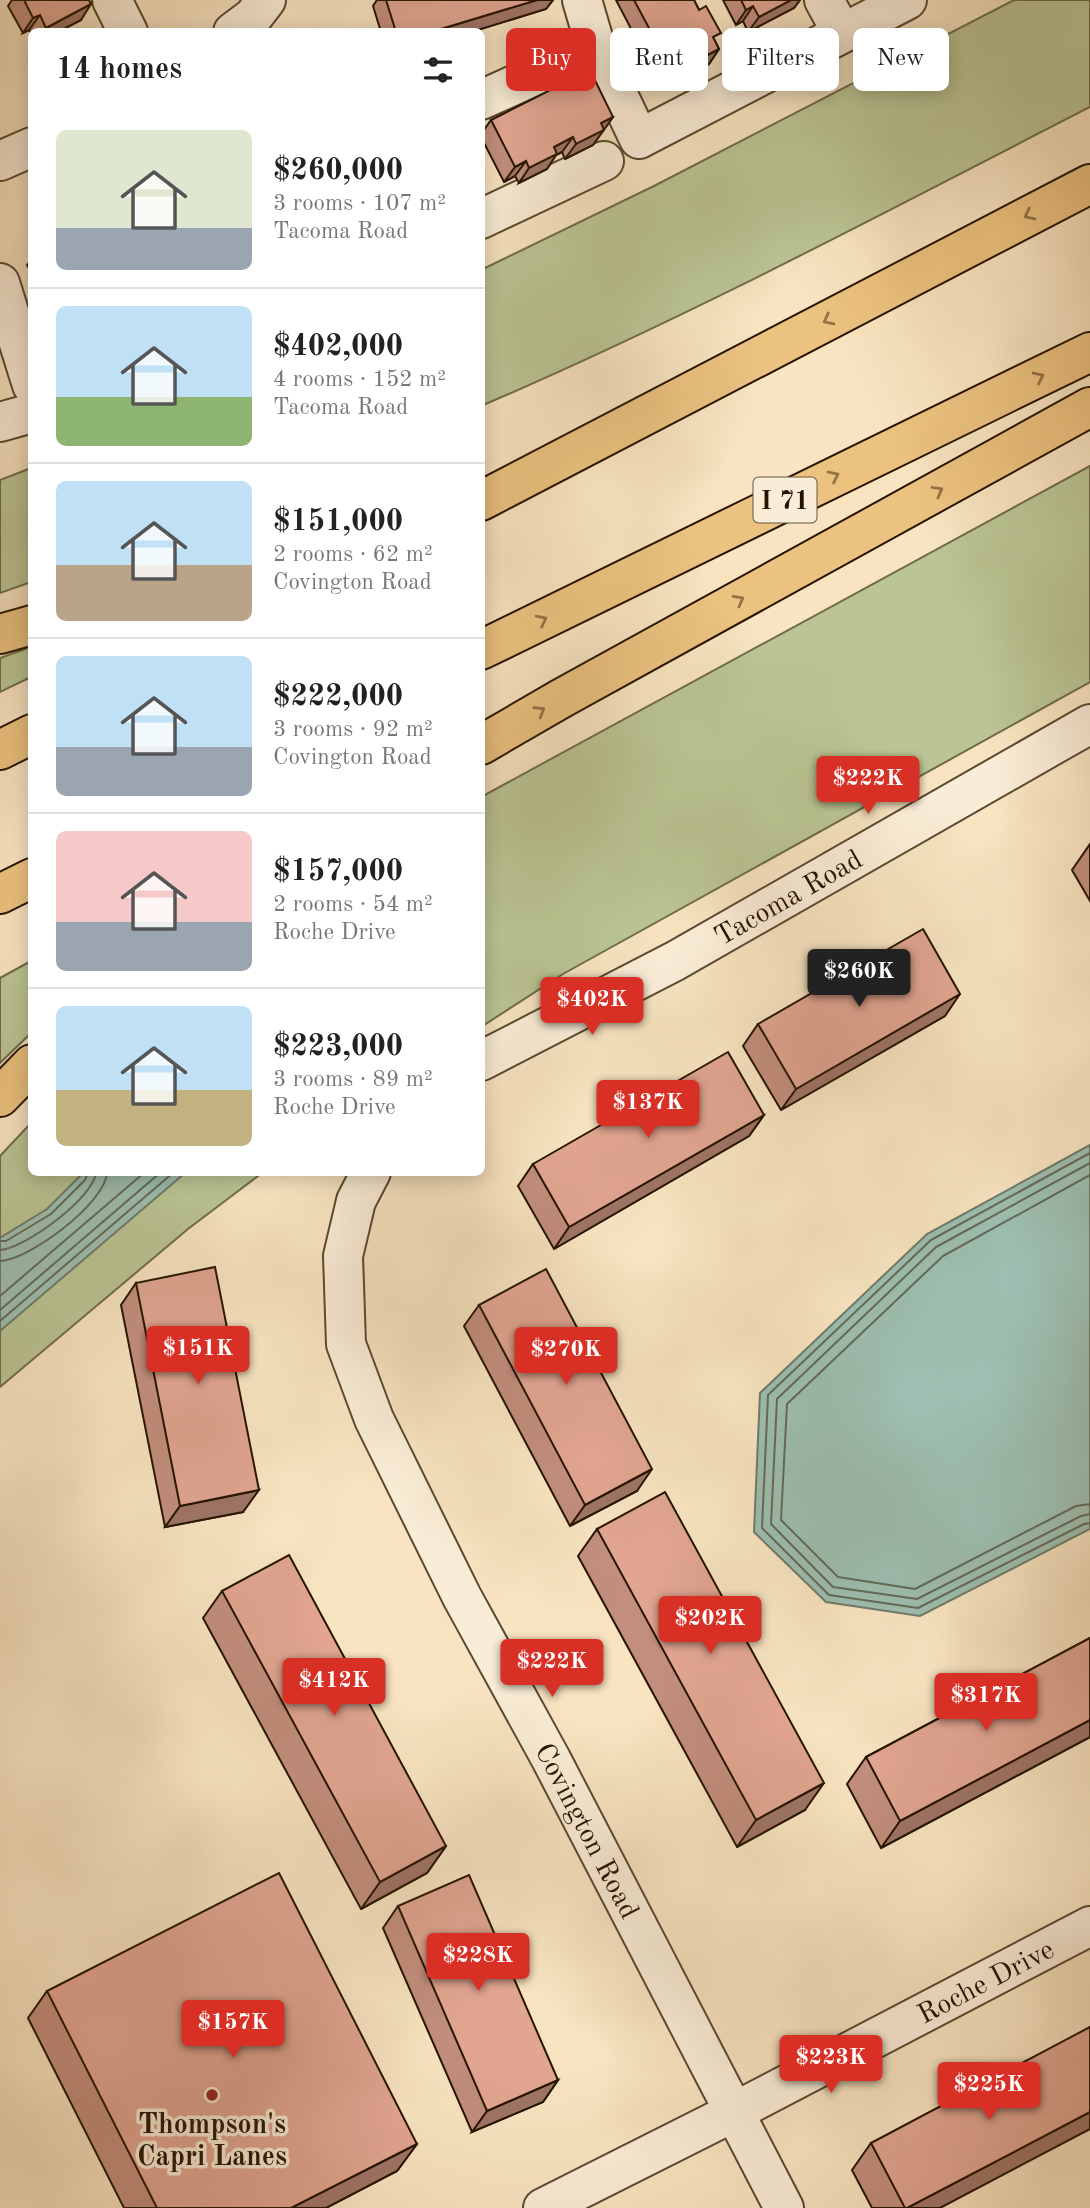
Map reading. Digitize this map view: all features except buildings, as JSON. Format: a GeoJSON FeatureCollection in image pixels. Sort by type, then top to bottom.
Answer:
{"type":"FeatureCollection","features":[{"type":"Feature","properties":{"kind":"highway"},"geometry":{"type":"LineString","coordinates":[[485,499],[1090,184]]}},
{"type":"Feature","properties":{"kind":"highway","name":"I 71"},"geometry":{"type":"LineString","coordinates":[[485,648],[1090,352]]}},
{"type":"Feature","properties":{"kind":"highway"},"geometry":{"type":"LineString","coordinates":[[485,744],[574,691],[1090,407]]}},
{"type":"Feature","properties":{"kind":"highway"},"geometry":{"type":"LineString","coordinates":[[485,473],[644,416]]}},
{"type":"Feature","properties":{"kind":"highway"},"geometry":{"type":"LineString","coordinates":[[0,634],[28,626]]}},
{"type":"Feature","properties":{"kind":"highway"},"geometry":{"type":"LineString","coordinates":[[0,750],[28,736]]}},
{"type":"Feature","properties":{"kind":"highway"},"geometry":{"type":"LineString","coordinates":[[0,894],[28,880]]}},
{"type":"Feature","properties":{"kind":"highway"},"geometry":{"type":"LineString","coordinates":[[0,1097],[28,1068]]}},
{"type":"Feature","properties":{"kind":"street"},"geometry":{"type":"LineString","coordinates":[[112,0],[126,28]]}},
{"type":"Feature","properties":{"kind":"street"},"geometry":{"type":"LineString","coordinates":[[582,0],[590,28]]}},
{"type":"Feature","properties":{"kind":"street"},"geometry":{"type":"LineString","coordinates":[[824,0],[842,33]]}},
{"type":"Feature","properties":{"kind":"street"},"geometry":{"type":"LineString","coordinates":[[596,48],[639,139],[907,0]]}},
{"type":"Feature","properties":{"kind":"street"},"geometry":{"type":"LineString","coordinates":[[485,98],[506,89]]}},
{"type":"Feature","properties":{"kind":"street"},"geometry":{"type":"LineString","coordinates":[[0,161],[28,149]]}},
{"type":"Feature","properties":{"kind":"street"},"geometry":{"type":"LineString","coordinates":[[485,217],[604,161]]}},
{"type":"Feature","properties":{"kind":"street"},"geometry":{"type":"LineString","coordinates":[[0,283],[28,372]]}},
{"type":"Feature","properties":{"kind":"street"},"geometry":{"type":"LineString","coordinates":[[0,422],[28,414]]}},
{"type":"Feature","properties":{"kind":"street","name":"Tacoma Road"},"geometry":{"type":"LineString","coordinates":[[485,1059],[675,961],[1090,724]]}},
{"type":"Feature","properties":{"kind":"street","name":"Covington Road"},"geometry":{"type":"LineString","coordinates":[[369,1176],[356,1201],[343,1256],[346,1344],[374,1419],[462,1597],[557,1771],[783,2208]]}},
{"type":"Feature","properties":{"kind":"street","name":"Roche Drive"},"geometry":{"type":"LineString","coordinates":[[543,2208],[734,2112],[1090,1926]]}},
{"type":"Feature","properties":{"kind":"green space"},"geometry":{"type":"Polygon","coordinates":[[[1014,0],[1090,0],[1090,107],[712,299],[485,404],[485,268],[656,185],[853,83],[853,91],[949,91],[949,34],[1014,0]]]}},
{"type":"Feature","properties":{"kind":"green space"},"geometry":{"type":"Polygon","coordinates":[[[1090,466],[1090,682],[563,974],[485,1024],[485,795],[1090,466]]]}},
{"type":"Feature","properties":{"kind":"green space"},"geometry":{"type":"Polygon","coordinates":[[[28,469],[28,583],[0,593],[0,480],[28,469]]]}},
{"type":"Feature","properties":{"kind":"green space"},"geometry":{"type":"Polygon","coordinates":[[[28,648],[28,678],[0,692],[0,658],[28,648]]]}},
{"type":"Feature","properties":{"kind":"green space"},"geometry":{"type":"Polygon","coordinates":[[[28,963],[28,1036],[0,1063],[0,978],[28,963]]]}},
{"type":"Feature","properties":{"kind":"green space"},"geometry":{"type":"Polygon","coordinates":[[[28,1126],[28,1176],[258,1176],[188,1229],[0,1387],[0,1156],[28,1126]]]}},
{"type":"Feature","properties":{"kind":"water"},"geometry":{"type":"Polygon","coordinates":[[[1090,1145],[1090,1529],[920,1616],[826,1602],[754,1532],[760,1393],[927,1234],[1090,1145]]]}},
{"type":"Feature","properties":{"kind":"water"},"geometry":{"type":"Polygon","coordinates":[[[80,1176],[181,1176],[0,1331],[0,1238],[47,1209],[80,1176]]]}},
{"type":"Feature","properties":{"kind":"place","name":"Thompson's Capri Lanes"},"geometry":{"type":"Point","coordinates":[212,2095]}}]}
